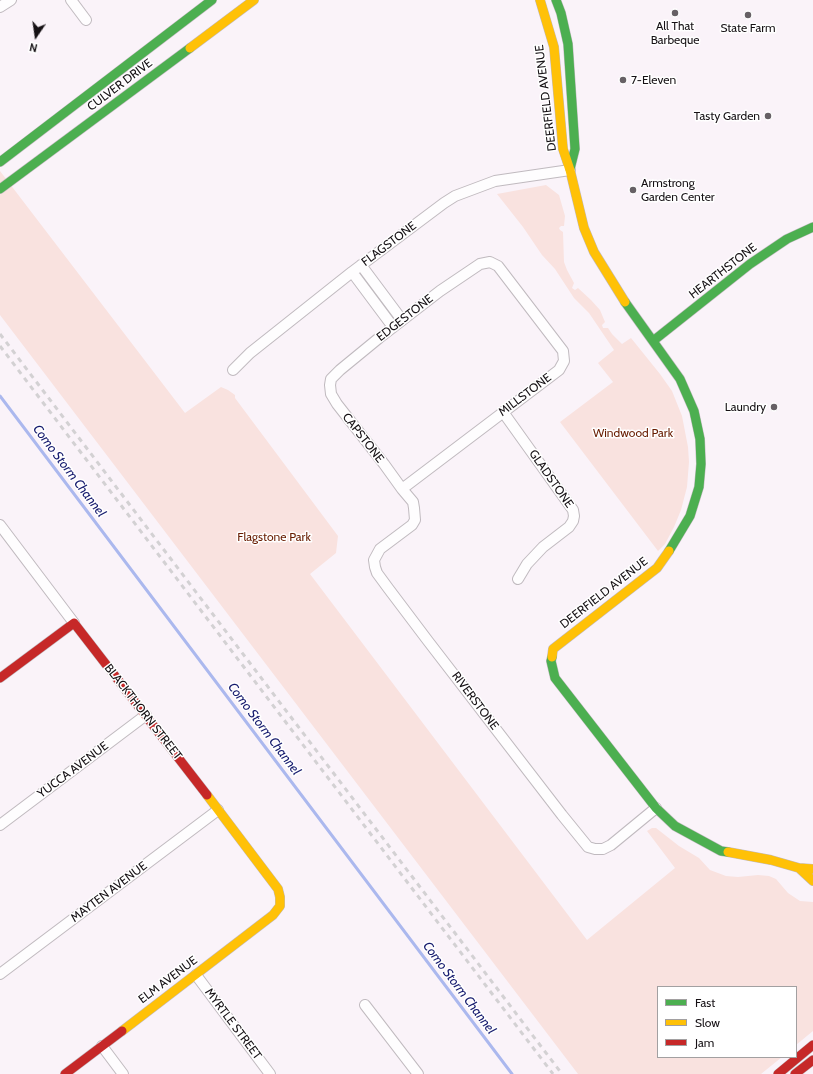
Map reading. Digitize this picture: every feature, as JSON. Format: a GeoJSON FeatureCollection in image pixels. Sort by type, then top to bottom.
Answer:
{"type":"FeatureCollection","features":[{"type":"Feature","properties":{"kind":"street"},"geometry":{"type":"LineString","coordinates":[[0,7],[11,0]]}},
{"type":"Feature","properties":{"kind":"street"},"geometry":{"type":"LineString","coordinates":[[71,0],[86,20]]}},
{"type":"Feature","properties":{"kind":"street","name":"CULVER DRIVE"},"geometry":{"type":"LineString","coordinates":[[0,162],[212,0]]}},
{"type":"Feature","properties":{"kind":"street","name":"CULVER DRIVE"},"geometry":{"type":"LineString","coordinates":[[0,189],[254,0]]}},
{"type":"Feature","properties":{"kind":"street","name":"DEERFIELD AVENUE"},"geometry":{"type":"LineString","coordinates":[[540,0],[554,47],[563,149],[570,170],[584,228],[594,252],[620,295],[680,379],[694,411],[700,439],[701,464],[699,487],[690,516],[675,542],[657,568],[553,649],[550,661],[555,678],[656,808],[676,826],[721,851],[771,860],[799,868],[813,870]]}},
{"type":"Feature","properties":{"kind":"street","name":"DEERFIELD AVENUE"},"geometry":{"type":"LineString","coordinates":[[556,0],[561,13],[568,44],[575,149],[570,170]]}},
{"type":"Feature","properties":{"kind":"street","name":"FLAGSTONE"},"geometry":{"type":"LineString","coordinates":[[233,370],[250,353],[352,272],[455,196],[495,181],[570,170]]}},
{"type":"Feature","properties":{"kind":"street","name":"HEARTHSTONE"},"geometry":{"type":"LineString","coordinates":[[653,340],[750,264],[787,239],[813,227]]}},
{"type":"Feature","properties":{"kind":"street","name":"EDGESTONE"},"geometry":{"type":"LineString","coordinates":[[330,385],[331,379],[340,370],[402,320],[440,291],[480,264],[490,262]]}},
{"type":"Feature","properties":{"kind":"street","name":"MILLSTONE"},"geometry":{"type":"LineString","coordinates":[[402,489],[559,370],[564,361],[563,351],[498,266],[490,262]]}},
{"type":"Feature","properties":{"kind":"street"},"geometry":{"type":"LineString","coordinates":[[361,265],[402,320]]}},
{"type":"Feature","properties":{"kind":"street"},"geometry":{"type":"LineString","coordinates":[[352,272],[393,327]]}},
{"type":"Feature","properties":{"kind":"street","name":"CAPSTONE"},"geometry":{"type":"LineString","coordinates":[[330,385],[331,394],[337,404],[402,489]]}},
{"type":"Feature","properties":{"kind":"street","name":"GLADSTONE"},"geometry":{"type":"LineString","coordinates":[[504,412],[573,510],[574,516],[569,527],[543,547],[528,564],[518,579]]}},
{"type":"Feature","properties":{"kind":"street","name":"RIVERSTONE"},"geometry":{"type":"LineString","coordinates":[[402,489],[413,502],[415,520],[412,525],[380,549],[374,560],[377,573],[562,815],[588,847],[603,849],[614,843],[656,808]]}},
{"type":"Feature","properties":{"kind":"street","name":"BLACKTHORN STREET"},"geometry":{"type":"LineString","coordinates":[[0,525],[278,889],[281,901]]}},
{"type":"Feature","properties":{"kind":"street"},"geometry":{"type":"LineString","coordinates":[[0,678],[74,622]]}},
{"type":"Feature","properties":{"kind":"street","name":"YUCCA AVENUE"},"geometry":{"type":"LineString","coordinates":[[0,825],[146,715]]}},
{"type":"Feature","properties":{"kind":"street","name":"MAYTEN AVENUE"},"geometry":{"type":"LineString","coordinates":[[0,974],[218,810]]}},
{"type":"Feature","properties":{"kind":"street","name":"DEERFIELD AVENUE"},"geometry":{"type":"LineString","coordinates":[[799,868],[813,881]]}},
{"type":"Feature","properties":{"kind":"street","name":"ELM AVENUE"},"geometry":{"type":"LineString","coordinates":[[65,1074],[273,916],[280,906],[281,901]]}},
{"type":"Feature","properties":{"kind":"street","name":"MYRTLE STREET"},"geometry":{"type":"LineString","coordinates":[[196,975],[270,1074]]}},
{"type":"Feature","properties":{"kind":"street"},"geometry":{"type":"LineString","coordinates":[[365,1005],[418,1074]]}},
{"type":"Feature","properties":{"kind":"street"},"geometry":{"type":"LineString","coordinates":[[778,1074],[813,1045]]}},
{"type":"Feature","properties":{"kind":"street"},"geometry":{"type":"LineString","coordinates":[[102,1046],[123,1074]]}},
{"type":"Feature","properties":{"kind":"street"},"geometry":{"type":"LineString","coordinates":[[796,1074],[813,1060]]}},
{"type":"Feature","properties":{"kind":"green space","name":"Flagstone Park"},"geometry":{"type":"Polygon","coordinates":[[[0,171],[185,413],[221,387],[235,395],[235,398],[338,536],[336,553],[310,574],[587,940],[675,868],[647,831],[652,828],[656,828],[679,846],[699,858],[710,870],[726,876],[769,876],[776,879],[788,893],[800,901],[813,902],[813,1031],[797,1044],[797,986],[657,986],[657,1058],[781,1058],[761,1074],[578,1074],[0,315],[0,171]]]}},
{"type":"Feature","properties":{"kind":"green space","name":"Windwood Park"},"geometry":{"type":"Polygon","coordinates":[[[546,185],[559,195],[565,216],[564,226],[559,228],[563,232],[564,262],[574,283],[572,288],[575,290],[578,288],[600,310],[605,322],[602,325],[603,328],[608,328],[622,344],[631,338],[672,391],[682,416],[688,447],[689,462],[687,487],[681,510],[674,527],[665,544],[658,551],[560,422],[613,382],[598,363],[614,350],[589,313],[574,298],[555,269],[542,255],[523,227],[497,194],[546,185]]]}},
{"type":"Feature","properties":{"kind":"waterway","name":"Como Storm Channel"},"geometry":{"type":"LineString","coordinates":[[0,396],[512,1074]]}},
{"type":"Feature","properties":{"kind":"railway"},"geometry":{"type":"LineString","coordinates":[[0,334],[562,1074]]}},
{"type":"Feature","properties":{"kind":"railway"},"geometry":{"type":"LineString","coordinates":[[0,346],[553,1074]]}},
{"type":"Feature","properties":{"kind":"traffic: fast"},"geometry":{"type":"LineString","coordinates":[[0,162],[212,0]]}},
{"type":"Feature","properties":{"kind":"traffic: fast"},"geometry":{"type":"LineString","coordinates":[[556,0],[561,13],[568,44],[575,149],[570,169]]}},
{"type":"Feature","properties":{"kind":"traffic: fast"},"geometry":{"type":"LineString","coordinates":[[0,189],[190,48]]}},
{"type":"Feature","properties":{"kind":"traffic: fast"},"geometry":{"type":"LineString","coordinates":[[653,341],[750,264],[787,239],[813,227]]}},
{"type":"Feature","properties":{"kind":"traffic: fast"},"geometry":{"type":"LineString","coordinates":[[625,302],[680,379],[694,411],[700,439],[701,464],[699,487],[690,516],[669,551]]}},
{"type":"Feature","properties":{"kind":"traffic: fast"},"geometry":{"type":"LineString","coordinates":[[552,657],[551,661],[555,678],[656,808],[675,826],[721,851],[728,852]]}},
{"type":"Feature","properties":{"kind":"traffic: slow"},"geometry":{"type":"LineString","coordinates":[[190,48],[254,0]]}},
{"type":"Feature","properties":{"kind":"traffic: slow"},"geometry":{"type":"LineString","coordinates":[[540,0],[554,47],[563,149],[570,170],[584,228],[594,252],[625,302]]}},
{"type":"Feature","properties":{"kind":"traffic: slow"},"geometry":{"type":"LineString","coordinates":[[552,657],[553,649],[657,568],[669,551]]}},
{"type":"Feature","properties":{"kind":"traffic: slow"},"geometry":{"type":"LineString","coordinates":[[122,1031],[273,915],[280,906],[278,889],[207,795]]}},
{"type":"Feature","properties":{"kind":"traffic: slow"},"geometry":{"type":"LineString","coordinates":[[728,852],[771,860],[799,868],[813,869]]}},
{"type":"Feature","properties":{"kind":"traffic: slow"},"geometry":{"type":"LineString","coordinates":[[799,868],[813,881]]}},
{"type":"Feature","properties":{"kind":"traffic: jam"},"geometry":{"type":"LineString","coordinates":[[0,678],[74,623],[207,795]]}},
{"type":"Feature","properties":{"kind":"traffic: jam"},"geometry":{"type":"LineString","coordinates":[[65,1074],[122,1031]]}},
{"type":"Feature","properties":{"kind":"traffic: jam"},"geometry":{"type":"LineString","coordinates":[[778,1074],[813,1045]]}},
{"type":"Feature","properties":{"kind":"traffic: jam"},"geometry":{"type":"LineString","coordinates":[[795,1074],[813,1060]]}},
{"type":"Feature","properties":{"kind":"place","name":"All That Barbeque"},"geometry":{"type":"Point","coordinates":[675,13]}},
{"type":"Feature","properties":{"kind":"place","name":"State Farm"},"geometry":{"type":"Point","coordinates":[748,15]}},
{"type":"Feature","properties":{"kind":"place","name":"7-Eleven"},"geometry":{"type":"Point","coordinates":[623,80]}},
{"type":"Feature","properties":{"kind":"place","name":"Tasty Garden"},"geometry":{"type":"Point","coordinates":[768,116]}},
{"type":"Feature","properties":{"kind":"place","name":"Armstrong Garden Center"},"geometry":{"type":"Point","coordinates":[633,190]}},
{"type":"Feature","properties":{"kind":"place","name":"Laundry"},"geometry":{"type":"Point","coordinates":[774,407]}}]}
